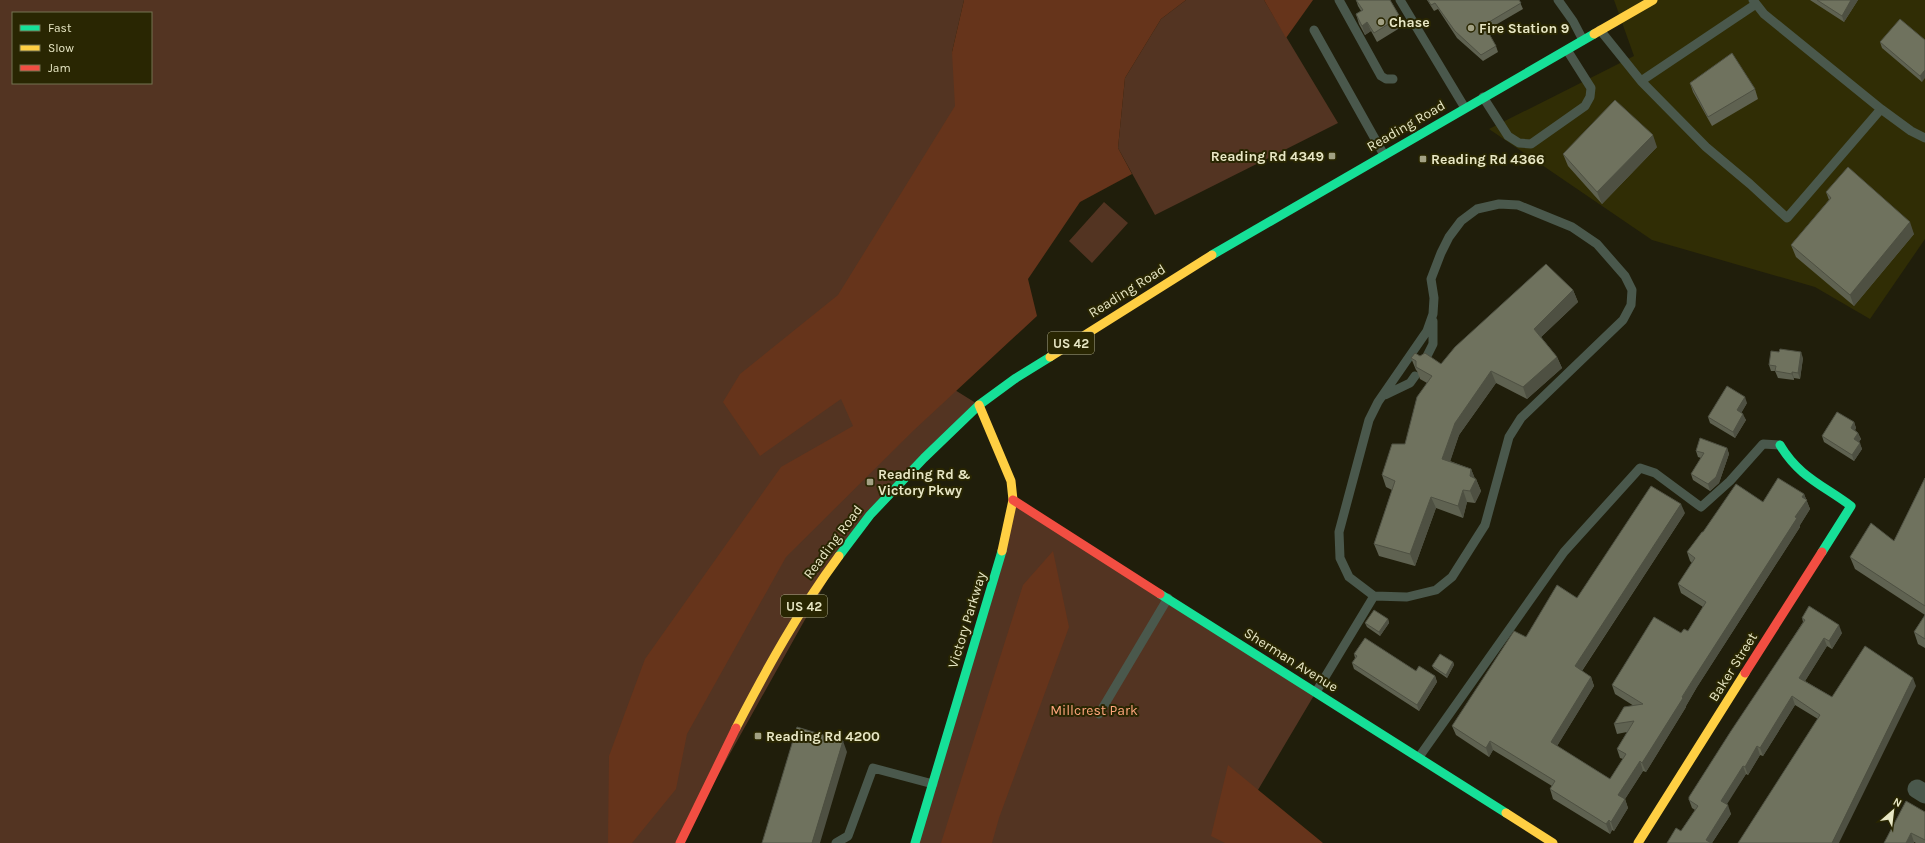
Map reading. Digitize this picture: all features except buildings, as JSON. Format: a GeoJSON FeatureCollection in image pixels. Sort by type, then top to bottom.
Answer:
{"type":"FeatureCollection","features":[{"type":"Feature","properties":{"kind":"street","name":"Reading Road"},"geometry":{"type":"LineString","coordinates":[[680,843],[722,755],[756,689],[788,632],[819,583],[870,515],[924,458],[979,406],[1016,378],[1166,283],[1483,97],[1653,0]]}},
{"type":"Feature","properties":{"kind":"street","name":"Victory Parkway"},"geometry":{"type":"LineString","coordinates":[[915,843],[1004,544],[1013,500],[1011,481],[979,406]]}},
{"type":"Feature","properties":{"kind":"street","name":"Baker Street"},"geometry":{"type":"LineString","coordinates":[[1638,843],[1851,506],[1795,468],[1786,457],[1780,445]]}},
{"type":"Feature","properties":{"kind":"street","name":"Sherman Avenue"},"geometry":{"type":"LineString","coordinates":[[1013,500],[1553,843]]}},
{"type":"Feature","properties":{"kind":"lane"},"geometry":{"type":"LineString","coordinates":[[1339,0],[1381,76],[1386,79],[1393,79]]}},
{"type":"Feature","properties":{"kind":"lane"},"geometry":{"type":"LineString","coordinates":[[1400,0],[1465,108]]}},
{"type":"Feature","properties":{"kind":"lane"},"geometry":{"type":"LineString","coordinates":[[1558,0],[1573,21],[1583,40]]}},
{"type":"Feature","properties":{"kind":"lane"},"geometry":{"type":"LineString","coordinates":[[1641,81],[1754,2],[1764,14],[1881,109],[1911,131],[1925,138]]}},
{"type":"Feature","properties":{"kind":"lane"},"geometry":{"type":"LineString","coordinates":[[1314,30],[1384,155]]}},
{"type":"Feature","properties":{"kind":"lane"},"geometry":{"type":"LineString","coordinates":[[1600,30],[1641,81],[1706,147],[1787,218],[1881,109]]}},
{"type":"Feature","properties":{"kind":"lane"},"geometry":{"type":"LineString","coordinates":[[1483,97],[1508,136],[1519,143],[1531,144],[1585,106],[1590,97],[1591,88],[1567,50]]}},
{"type":"Feature","properties":{"kind":"lane"},"geometry":{"type":"LineString","coordinates":[[1424,362],[1433,344],[1434,298],[1432,279],[1441,253],[1461,221],[1477,209],[1499,204],[1518,206],[1572,227],[1597,244],[1626,276],[1632,290],[1630,305],[1622,320],[1521,418],[1509,437],[1485,525],[1452,577],[1436,590],[1407,597],[1374,596],[1349,577],[1340,558],[1339,532],[1369,420],[1383,396],[1427,331],[1433,314]]}},
{"type":"Feature","properties":{"kind":"lane"},"geometry":{"type":"LineString","coordinates":[[1383,396],[1410,383],[1415,376]]}},
{"type":"Feature","properties":{"kind":"lane"},"geometry":{"type":"LineString","coordinates":[[1418,758],[1564,552],[1640,468],[1655,473],[1701,506],[1730,481],[1763,444],[1780,445]]}},
{"type":"Feature","properties":{"kind":"lane"},"geometry":{"type":"LineString","coordinates":[[1316,692],[1374,596]]}},
{"type":"Feature","properties":{"kind":"lane"},"geometry":{"type":"LineString","coordinates":[[1099,714],[1168,598]]}},
{"type":"Feature","properties":{"kind":"lane"},"geometry":{"type":"LineString","coordinates":[[836,843],[848,836],[873,768],[933,784]]}},
{"type":"Feature","properties":{"kind":"shaded area"},"geometry":{"type":"Polygon","coordinates":[[[964,0],[1186,0],[1161,19],[1125,78],[1118,148],[1132,174],[1080,202],[1028,279],[1037,316],[914,430],[786,557],[687,734],[676,789],[632,843],[608,843],[609,756],[645,659],[781,467],[853,426],[841,399],[760,456],[723,402],[740,374],[838,295],[955,106],[952,52],[964,0]]]}},
{"type":"Feature","properties":{"kind":"shaded area"},"geometry":{"type":"Polygon","coordinates":[[[1264,0],[1313,0],[1286,38],[1264,0]]]}},
{"type":"Feature","properties":{"kind":"shaded area"},"geometry":{"type":"Polygon","coordinates":[[[1614,0],[1925,0],[1925,239],[1870,319],[1815,287],[1652,240],[1489,129],[1634,56],[1614,0]]]}},
{"type":"Feature","properties":{"kind":"shaded area"},"geometry":{"type":"Polygon","coordinates":[[[1053,551],[1069,627],[999,818],[992,843],[941,843],[1023,585],[1053,551]]]}},
{"type":"Feature","properties":{"kind":"shaded area"},"geometry":{"type":"Polygon","coordinates":[[[1228,765],[1323,843],[1225,843],[1211,836],[1228,765]]]}},
{"type":"Feature","properties":{"kind":"green space"},"geometry":{"type":"Polygon","coordinates":[[[0,0],[964,0],[952,52],[989,150],[894,352],[979,405],[845,548],[680,843],[0,843],[0,0]]]}},
{"type":"Feature","properties":{"kind":"green space"},"geometry":{"type":"Polygon","coordinates":[[[1186,0],[1264,0],[1338,123],[1155,215],[1118,148],[1125,78],[1161,19],[1186,0]]]}},
{"type":"Feature","properties":{"kind":"green space"},"geometry":{"type":"Polygon","coordinates":[[[1104,202],[1128,223],[1092,263],[1069,241],[1104,202]]]}},
{"type":"Feature","properties":{"kind":"green space","name":"Millcrest Park"},"geometry":{"type":"Polygon","coordinates":[[[1013,500],[1316,692],[1236,827],[1260,843],[915,843],[1013,500]]]}},
{"type":"Feature","properties":{"kind":"traffic: fast"},"geometry":{"type":"LineString","coordinates":[[1212,255],[1594,34]]}},
{"type":"Feature","properties":{"kind":"traffic: fast"},"geometry":{"type":"LineString","coordinates":[[839,556],[870,515],[924,458],[979,405],[1016,378],[1050,357]]}},
{"type":"Feature","properties":{"kind":"traffic: fast"},"geometry":{"type":"LineString","coordinates":[[1780,445],[1787,456],[1803,473],[1851,506],[1822,552]]}},
{"type":"Feature","properties":{"kind":"traffic: fast"},"geometry":{"type":"LineString","coordinates":[[915,843],[1002,551]]}},
{"type":"Feature","properties":{"kind":"traffic: fast"},"geometry":{"type":"LineString","coordinates":[[1160,594],[1506,813]]}},
{"type":"Feature","properties":{"kind":"traffic: slow"},"geometry":{"type":"LineString","coordinates":[[1594,34],[1653,0]]}},
{"type":"Feature","properties":{"kind":"traffic: slow"},"geometry":{"type":"LineString","coordinates":[[1050,357],[1212,255]]}},
{"type":"Feature","properties":{"kind":"traffic: slow"},"geometry":{"type":"LineString","coordinates":[[979,405],[1011,481],[1013,500],[1002,551]]}},
{"type":"Feature","properties":{"kind":"traffic: slow"},"geometry":{"type":"LineString","coordinates":[[736,728],[784,640],[810,597],[839,556]]}},
{"type":"Feature","properties":{"kind":"traffic: slow"},"geometry":{"type":"LineString","coordinates":[[1638,843],[1745,673]]}},
{"type":"Feature","properties":{"kind":"traffic: slow"},"geometry":{"type":"LineString","coordinates":[[1506,813],[1553,843]]}},
{"type":"Feature","properties":{"kind":"traffic: jam"},"geometry":{"type":"LineString","coordinates":[[1013,500],[1160,594]]}},
{"type":"Feature","properties":{"kind":"traffic: jam"},"geometry":{"type":"LineString","coordinates":[[1745,673],[1822,552]]}},
{"type":"Feature","properties":{"kind":"traffic: jam"},"geometry":{"type":"LineString","coordinates":[[680,843],[736,728]]}},
{"type":"Feature","properties":{"kind":"place","name":"Chase"},"geometry":{"type":"Point","coordinates":[1381,22]}},
{"type":"Feature","properties":{"kind":"place","name":"Fire Station 9"},"geometry":{"type":"Point","coordinates":[1471,28]}},
{"type":"Feature","properties":{"kind":"place","name":"Reading Rd 4349"},"geometry":{"type":"Point","coordinates":[1332,156]}},
{"type":"Feature","properties":{"kind":"place","name":"Reading Rd 4366"},"geometry":{"type":"Point","coordinates":[1423,159]}},
{"type":"Feature","properties":{"kind":"place","name":"Reading Rd & Victory Pkwy"},"geometry":{"type":"Point","coordinates":[870,482]}},
{"type":"Feature","properties":{"kind":"place","name":"Reading Rd 4200"},"geometry":{"type":"Point","coordinates":[758,736]}}]}
